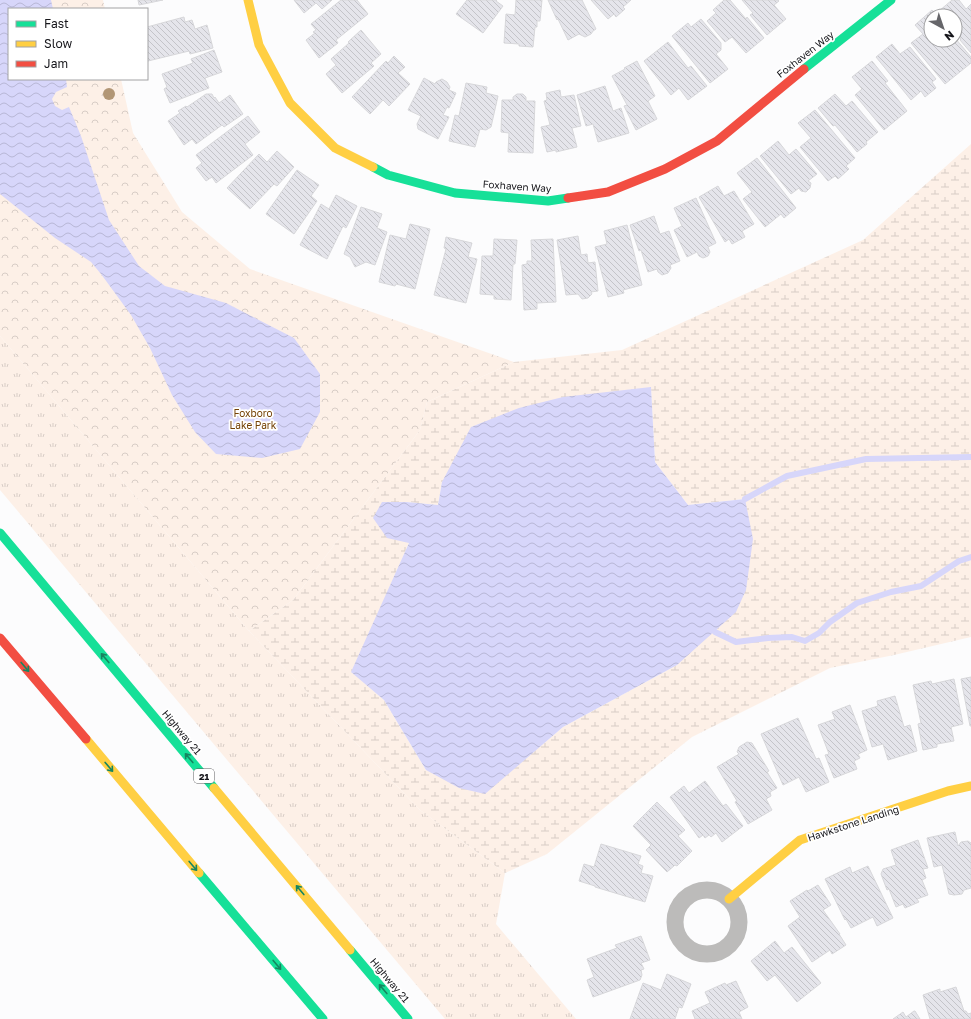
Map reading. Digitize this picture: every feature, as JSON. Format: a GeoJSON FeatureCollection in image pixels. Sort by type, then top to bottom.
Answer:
{"type":"FeatureCollection","features":[{"type":"Feature","properties":{"kind":"main road","name":"Foxhaven Way"},"geometry":{"type":"LineString","coordinates":[[248,0],[259,45],[290,103],[335,148],[388,175],[455,192],[548,201],[608,192],[665,169],[717,141],[771,95],[891,0]]}},
{"type":"Feature","properties":{"kind":"main road","name":"Highway 21"},"geometry":{"type":"LineString","coordinates":[[0,533],[408,1019]]}},
{"type":"Feature","properties":{"kind":"main road"},"geometry":{"type":"LineString","coordinates":[[0,541],[22,559]]}},
{"type":"Feature","properties":{"kind":"main road"},"geometry":{"type":"LineString","coordinates":[[0,638],[323,1019]]}},
{"type":"Feature","properties":{"kind":"main road","name":"Hawkstone Landing"},"geometry":{"type":"LineString","coordinates":[[729,899],[800,840],[948,791],[971,786]]}},
{"type":"Feature","properties":{"kind":"green space","name":"Foxboro Lake Park"},"geometry":{"type":"Polygon","coordinates":[[[0,0],[103,0],[105,8],[8,8],[8,80],[121,80],[133,133],[182,212],[250,269],[514,362],[427,402],[420,430],[293,600],[249,631],[0,336],[0,0]]]}},
{"type":"Feature","properties":{"kind":"green space"},"geometry":{"type":"Polygon","coordinates":[[[971,144],[971,637],[830,668],[692,737],[547,854],[505,873],[420,810],[249,631],[293,600],[420,430],[427,402],[514,362],[622,350],[863,240],[971,144]],[[651,388],[442,482],[438,505],[406,502],[382,502],[409,543],[352,672],[384,700],[426,770],[485,793],[563,727],[677,665],[745,499],[688,505],[655,462],[651,388]]]}},
{"type":"Feature","properties":{"kind":"green space"},"geometry":{"type":"Polygon","coordinates":[[[0,336],[249,631],[420,810],[505,873],[496,924],[576,1019],[445,1019],[0,490],[0,336]]]}},
{"type":"Feature","properties":{"kind":"water"},"geometry":{"type":"Polygon","coordinates":[[[0,0],[51,0],[53,8],[8,8],[8,80],[66,80],[67,87],[56,92],[52,99],[55,106],[62,110],[69,107],[81,136],[109,220],[139,266],[165,286],[226,303],[294,338],[320,374],[320,412],[300,449],[262,458],[216,454],[195,432],[172,395],[150,348],[131,315],[101,274],[91,262],[55,238],[0,194],[0,0]]]}},
{"type":"Feature","properties":{"kind":"water"},"geometry":{"type":"Polygon","coordinates":[[[651,387],[655,462],[688,505],[745,499],[753,539],[746,590],[736,612],[677,665],[563,727],[485,794],[459,788],[426,770],[384,700],[351,672],[409,543],[387,538],[373,518],[382,502],[406,502],[438,505],[442,482],[471,427],[519,408],[563,397],[651,387]]]}},
{"type":"Feature","properties":{"kind":"building"},"geometry":{"type":"Polygon","coordinates":[[[138,0],[163,0],[139,5],[138,0]]]}},
{"type":"Feature","properties":{"kind":"building"},"geometry":{"type":"Polygon","coordinates":[[[294,0],[332,0],[322,9],[316,3],[304,13],[294,0]]]}},
{"type":"Feature","properties":{"kind":"building"},"geometry":{"type":"Polygon","coordinates":[[[341,0],[357,0],[368,14],[336,40],[338,43],[319,58],[306,40],[315,33],[313,32],[316,30],[311,24],[341,0]]]}},
{"type":"Feature","properties":{"kind":"building"},"geometry":{"type":"Polygon","coordinates":[[[467,0],[497,0],[496,1],[503,6],[483,33],[456,14],[467,0]]]}},
{"type":"Feature","properties":{"kind":"building"},"geometry":{"type":"Polygon","coordinates":[[[516,0],[542,0],[540,21],[537,21],[537,27],[535,27],[533,47],[504,43],[506,14],[515,15],[516,0]]]}},
{"type":"Feature","properties":{"kind":"building"},"geometry":{"type":"Polygon","coordinates":[[[548,0],[582,0],[596,29],[585,37],[579,34],[568,40],[548,0]]]}},
{"type":"Feature","properties":{"kind":"building"},"geometry":{"type":"Polygon","coordinates":[[[591,0],[631,0],[623,7],[625,9],[616,17],[614,14],[608,19],[591,0]]]}},
{"type":"Feature","properties":{"kind":"building"},"geometry":{"type":"Polygon","coordinates":[[[724,0],[730,0],[746,19],[747,17],[764,38],[746,53],[732,37],[725,42],[707,21],[716,13],[713,10],[724,0]]]}},
{"type":"Feature","properties":{"kind":"building"},"geometry":{"type":"Polygon","coordinates":[[[742,0],[778,0],[779,1],[774,5],[786,19],[767,35],[750,15],[753,13],[742,0]]]}},
{"type":"Feature","properties":{"kind":"building"},"geometry":{"type":"Polygon","coordinates":[[[952,0],[959,0],[966,9],[971,4],[971,53],[963,44],[963,8],[943,8],[952,0]]]}},
{"type":"Feature","properties":{"kind":"building"},"geometry":{"type":"Polygon","coordinates":[[[184,17],[185,22],[192,20],[195,29],[207,25],[213,48],[190,54],[189,51],[148,61],[148,27],[184,17]]]}},
{"type":"Feature","properties":{"kind":"building"},"geometry":{"type":"Polygon","coordinates":[[[923,18],[923,34],[915,25],[923,18]]]}},
{"type":"Feature","properties":{"kind":"building"},"geometry":{"type":"Polygon","coordinates":[[[701,19],[721,43],[721,50],[716,54],[728,69],[710,83],[672,36],[688,23],[691,27],[701,19]]]}},
{"type":"Feature","properties":{"kind":"building"},"geometry":{"type":"Polygon","coordinates":[[[361,30],[381,54],[371,63],[374,66],[342,93],[326,74],[336,65],[331,59],[361,30]]]}},
{"type":"Feature","properties":{"kind":"building"},"geometry":{"type":"Polygon","coordinates":[[[923,34],[923,48],[963,48],[971,57],[971,63],[945,84],[911,43],[923,34]]]}},
{"type":"Feature","properties":{"kind":"building"},"geometry":{"type":"Polygon","coordinates":[[[668,42],[688,68],[691,66],[707,86],[688,100],[679,88],[671,95],[644,61],[668,42]]]}},
{"type":"Feature","properties":{"kind":"building"},"geometry":{"type":"Polygon","coordinates":[[[892,44],[900,54],[910,47],[936,79],[932,82],[936,88],[925,97],[921,91],[911,100],[876,57],[892,44]]]}},
{"type":"Feature","properties":{"kind":"building"},"geometry":{"type":"Polygon","coordinates":[[[214,50],[222,72],[205,78],[209,88],[170,103],[164,89],[167,87],[162,74],[193,63],[191,59],[214,50]]]}},
{"type":"Feature","properties":{"kind":"building"},"geometry":{"type":"Polygon","coordinates":[[[394,56],[405,67],[398,73],[410,84],[389,106],[383,100],[370,114],[352,97],[386,61],[388,63],[394,56]]]}},
{"type":"Feature","properties":{"kind":"building"},"geometry":{"type":"Polygon","coordinates":[[[637,61],[655,96],[648,101],[657,119],[636,130],[624,106],[627,105],[612,76],[637,61]]]}},
{"type":"Feature","properties":{"kind":"building"},"geometry":{"type":"Polygon","coordinates":[[[872,61],[888,81],[885,83],[907,111],[884,130],[855,95],[862,89],[852,77],[872,61]]]}},
{"type":"Feature","properties":{"kind":"building"},"geometry":{"type":"Polygon","coordinates":[[[424,78],[435,84],[442,79],[447,82],[450,87],[449,90],[456,93],[449,108],[447,107],[443,115],[449,117],[438,139],[418,129],[417,124],[421,116],[408,110],[424,78]]]}},
{"type":"Feature","properties":{"kind":"building"},"geometry":{"type":"Polygon","coordinates":[[[466,83],[487,87],[486,93],[498,96],[491,127],[486,130],[480,129],[475,147],[449,141],[455,115],[459,116],[466,83]]]}},
{"type":"Feature","properties":{"kind":"building"},"geometry":{"type":"Polygon","coordinates":[[[605,86],[613,111],[621,108],[629,133],[598,142],[593,124],[586,126],[577,95],[605,86]]]}},
{"type":"Feature","properties":{"kind":"building"},"geometry":{"type":"Polygon","coordinates":[[[560,90],[561,97],[574,95],[581,126],[572,128],[577,147],[556,152],[556,150],[547,152],[541,127],[550,125],[544,101],[547,100],[546,93],[560,90]]]}},
{"type":"Feature","properties":{"kind":"building"},"geometry":{"type":"Polygon","coordinates":[[[206,94],[212,94],[219,103],[230,95],[243,114],[224,127],[222,125],[196,144],[192,139],[184,145],[168,121],[180,113],[178,111],[186,106],[187,107],[206,94]]]}},
{"type":"Feature","properties":{"kind":"building"},"geometry":{"type":"Polygon","coordinates":[[[517,94],[523,94],[526,97],[526,101],[535,101],[533,153],[508,152],[509,133],[501,132],[502,100],[513,100],[513,97],[517,94]]]}},
{"type":"Feature","properties":{"kind":"building"},"geometry":{"type":"Polygon","coordinates":[[[835,94],[846,106],[852,101],[878,132],[857,152],[835,125],[833,126],[818,108],[835,94]]]}},
{"type":"Feature","properties":{"kind":"building"},"geometry":{"type":"Polygon","coordinates":[[[815,110],[855,158],[846,166],[849,169],[838,179],[835,176],[828,181],[800,147],[811,138],[798,123],[815,110]]]}},
{"type":"Feature","properties":{"kind":"building"},"geometry":{"type":"Polygon","coordinates":[[[248,116],[260,132],[245,144],[253,155],[216,183],[212,177],[206,181],[196,168],[202,163],[196,155],[248,116]]]}},
{"type":"Feature","properties":{"kind":"building"},"geometry":{"type":"Polygon","coordinates":[[[778,141],[789,155],[796,149],[817,174],[808,181],[811,183],[810,188],[806,192],[801,191],[799,188],[791,194],[760,156],[778,141]]]}},
{"type":"Feature","properties":{"kind":"building"},"geometry":{"type":"Polygon","coordinates":[[[277,151],[294,167],[277,186],[274,184],[250,209],[227,188],[259,154],[267,162],[277,151]]]}},
{"type":"Feature","properties":{"kind":"building"},"geometry":{"type":"Polygon","coordinates":[[[757,158],[796,208],[784,218],[781,214],[765,227],[743,199],[752,192],[737,173],[757,158]]]}},
{"type":"Feature","properties":{"kind":"building"},"geometry":{"type":"Polygon","coordinates":[[[297,170],[319,185],[311,196],[317,201],[294,234],[266,214],[297,170]]]}},
{"type":"Feature","properties":{"kind":"building"},"geometry":{"type":"Polygon","coordinates":[[[718,186],[724,196],[734,191],[754,224],[742,231],[745,237],[732,244],[729,239],[725,242],[699,197],[718,186]]]}},
{"type":"Feature","properties":{"kind":"building"},"geometry":{"type":"Polygon","coordinates":[[[336,195],[357,206],[346,228],[343,226],[327,259],[300,245],[321,204],[329,209],[336,195]]]}},
{"type":"Feature","properties":{"kind":"building"},"geometry":{"type":"Polygon","coordinates":[[[696,198],[716,243],[708,247],[710,252],[708,256],[703,258],[699,256],[697,252],[687,257],[674,230],[682,226],[674,208],[696,198]]]}},
{"type":"Feature","properties":{"kind":"building"},"geometry":{"type":"Polygon","coordinates":[[[361,207],[382,214],[377,228],[387,232],[375,265],[366,262],[355,267],[350,257],[344,254],[361,207]]]}},
{"type":"Feature","properties":{"kind":"building"},"geometry":{"type":"Polygon","coordinates":[[[654,216],[660,234],[669,231],[680,261],[670,265],[671,268],[668,273],[662,275],[657,269],[648,272],[641,250],[639,251],[630,225],[654,216]]]}},
{"type":"Feature","properties":{"kind":"building"},"geometry":{"type":"Polygon","coordinates":[[[410,224],[430,229],[415,289],[396,284],[395,286],[379,282],[390,235],[406,239],[410,224]]]}},
{"type":"Feature","properties":{"kind":"building"},"geometry":{"type":"Polygon","coordinates":[[[627,225],[642,285],[623,290],[624,293],[608,297],[595,247],[607,244],[604,231],[627,225]]]}},
{"type":"Feature","properties":{"kind":"building"},"geometry":{"type":"Polygon","coordinates":[[[578,236],[581,255],[587,254],[588,263],[595,262],[598,291],[591,292],[592,294],[588,298],[582,299],[578,294],[566,295],[557,240],[578,236]]]}},
{"type":"Feature","properties":{"kind":"building"},"geometry":{"type":"Polygon","coordinates":[[[446,237],[472,243],[468,257],[477,259],[466,303],[434,295],[446,249],[444,248],[446,237]]]}},
{"type":"Feature","properties":{"kind":"building"},"geometry":{"type":"Polygon","coordinates":[[[494,239],[517,240],[515,264],[513,264],[511,300],[494,299],[494,295],[480,294],[482,256],[493,256],[494,239]]]}},
{"type":"Feature","properties":{"kind":"building"},"geometry":{"type":"Polygon","coordinates":[[[553,239],[556,302],[537,303],[537,309],[524,310],[522,265],[527,264],[527,261],[532,261],[531,240],[553,239]]]}},
{"type":"Feature","properties":{"kind":"building"},"geometry":{"type":"Polygon","coordinates":[[[971,677],[971,726],[970,726],[961,679],[971,677]]]}},
{"type":"Feature","properties":{"kind":"building"},"geometry":{"type":"Polygon","coordinates":[[[954,679],[963,724],[951,727],[954,741],[937,744],[937,747],[923,750],[918,724],[921,723],[913,685],[931,681],[932,684],[954,679]]]}},
{"type":"Feature","properties":{"kind":"building"},"geometry":{"type":"Polygon","coordinates":[[[895,696],[904,727],[910,725],[917,751],[888,760],[883,744],[872,747],[862,711],[878,706],[877,701],[895,696]]]}},
{"type":"Feature","properties":{"kind":"building"},"geometry":{"type":"Polygon","coordinates":[[[850,705],[867,750],[858,754],[860,758],[854,761],[857,769],[834,778],[825,755],[829,754],[818,725],[835,719],[832,712],[850,705]]]}},
{"type":"Feature","properties":{"kind":"building"},"geometry":{"type":"Polygon","coordinates":[[[798,718],[816,759],[819,758],[829,782],[806,792],[799,777],[783,785],[761,734],[798,718]]]}},
{"type":"Feature","properties":{"kind":"building"},"geometry":{"type":"Polygon","coordinates":[[[747,742],[752,743],[769,771],[767,772],[777,788],[770,792],[771,796],[766,799],[772,810],[748,824],[735,802],[737,801],[717,767],[739,754],[737,752],[739,747],[747,742]]]}},
{"type":"Feature","properties":{"kind":"building"},"geometry":{"type":"Polygon","coordinates":[[[705,781],[723,806],[726,804],[743,826],[722,842],[716,833],[711,837],[709,835],[705,838],[703,835],[699,838],[670,797],[684,786],[689,793],[705,781]]]}},
{"type":"Feature","properties":{"kind":"building"},"geometry":{"type":"Polygon","coordinates":[[[657,802],[685,830],[678,836],[692,851],[677,866],[675,865],[667,872],[646,850],[651,845],[633,826],[657,802]]]}},
{"type":"Feature","properties":{"kind":"building"},"geometry":{"type":"Polygon","coordinates":[[[955,832],[958,846],[961,842],[968,841],[971,843],[971,888],[964,890],[962,894],[954,895],[949,894],[942,865],[934,867],[927,838],[955,832]]]}},
{"type":"Feature","properties":{"kind":"building"},"geometry":{"type":"Polygon","coordinates":[[[918,840],[928,868],[923,869],[926,878],[922,880],[928,895],[917,899],[919,902],[905,908],[903,904],[896,907],[881,874],[883,869],[896,865],[891,850],[918,840]]]}},
{"type":"Feature","properties":{"kind":"building"},"geometry":{"type":"Polygon","coordinates":[[[601,844],[641,856],[638,864],[643,866],[641,873],[653,876],[645,902],[579,881],[584,864],[594,867],[601,844]]]}},
{"type":"Feature","properties":{"kind":"building"},"geometry":{"type":"Polygon","coordinates":[[[868,866],[893,918],[877,926],[873,917],[851,928],[846,919],[845,920],[825,879],[850,867],[852,873],[868,866]]]}},
{"type":"Feature","properties":{"kind":"building"},"geometry":{"type":"Polygon","coordinates":[[[818,885],[831,905],[823,910],[846,945],[832,954],[830,950],[812,962],[788,926],[800,917],[790,901],[818,885]]]}},
{"type":"Feature","properties":{"kind":"building"},"geometry":{"type":"Polygon","coordinates":[[[641,936],[650,960],[641,963],[644,969],[641,970],[642,975],[640,980],[593,997],[587,980],[594,977],[587,959],[617,948],[615,945],[641,936]]]}},
{"type":"Feature","properties":{"kind":"building"},"geometry":{"type":"Polygon","coordinates":[[[775,941],[784,953],[792,947],[821,983],[797,1002],[775,975],[767,981],[751,961],[775,941]]]}},
{"type":"Feature","properties":{"kind":"building"},"geometry":{"type":"Polygon","coordinates":[[[667,974],[691,984],[682,1008],[679,1007],[675,1019],[630,1019],[643,983],[661,990],[667,974]]]}},
{"type":"Feature","properties":{"kind":"building"},"geometry":{"type":"Polygon","coordinates":[[[736,981],[748,1007],[739,1012],[742,1019],[695,1019],[692,1011],[710,1003],[705,992],[725,983],[726,985],[736,981]]]}},
{"type":"Feature","properties":{"kind":"building"},"geometry":{"type":"Polygon","coordinates":[[[956,987],[964,1011],[968,1014],[971,1013],[971,1019],[930,1019],[923,995],[940,989],[940,992],[956,987]]]}},
{"type":"Feature","properties":{"kind":"building"},"geometry":{"type":"Polygon","coordinates":[[[914,1011],[920,1019],[893,1019],[903,1012],[906,1017],[914,1011]]]}},
{"type":"Feature","properties":{"kind":"waterway"},"geometry":{"type":"LineString","coordinates":[[745,499],[787,476],[866,459],[971,457]]}},
{"type":"Feature","properties":{"kind":"waterway"},"geometry":{"type":"LineString","coordinates":[[715,632],[736,642],[792,637],[805,641],[819,633],[830,622],[857,603],[891,592],[921,586],[959,561],[971,557]]}},
{"type":"Feature","properties":{"kind":"traffic: fast"},"geometry":{"type":"LineString","coordinates":[[804,69],[891,0]]}},
{"type":"Feature","properties":{"kind":"traffic: fast"},"geometry":{"type":"LineString","coordinates":[[373,167],[388,175],[455,193],[548,201],[568,198]]}},
{"type":"Feature","properties":{"kind":"traffic: fast"},"geometry":{"type":"LineString","coordinates":[[0,533],[214,788]]}},
{"type":"Feature","properties":{"kind":"traffic: fast"},"geometry":{"type":"LineString","coordinates":[[199,873],[323,1019]]}},
{"type":"Feature","properties":{"kind":"traffic: fast"},"geometry":{"type":"LineString","coordinates":[[350,950],[408,1019]]}},
{"type":"Feature","properties":{"kind":"traffic: slow"},"geometry":{"type":"LineString","coordinates":[[248,0],[259,45],[290,103],[335,148],[373,167]]}},
{"type":"Feature","properties":{"kind":"traffic: slow"},"geometry":{"type":"LineString","coordinates":[[86,739],[199,873]]}},
{"type":"Feature","properties":{"kind":"traffic: slow"},"geometry":{"type":"LineString","coordinates":[[729,899],[800,840],[948,791],[971,786]]}},
{"type":"Feature","properties":{"kind":"traffic: slow"},"geometry":{"type":"LineString","coordinates":[[214,788],[350,950]]}},
{"type":"Feature","properties":{"kind":"traffic: jam"},"geometry":{"type":"LineString","coordinates":[[568,198],[608,192],[665,169],[717,141],[804,69]]}},
{"type":"Feature","properties":{"kind":"traffic: jam"},"geometry":{"type":"LineString","coordinates":[[0,638],[86,739]]}}]}
